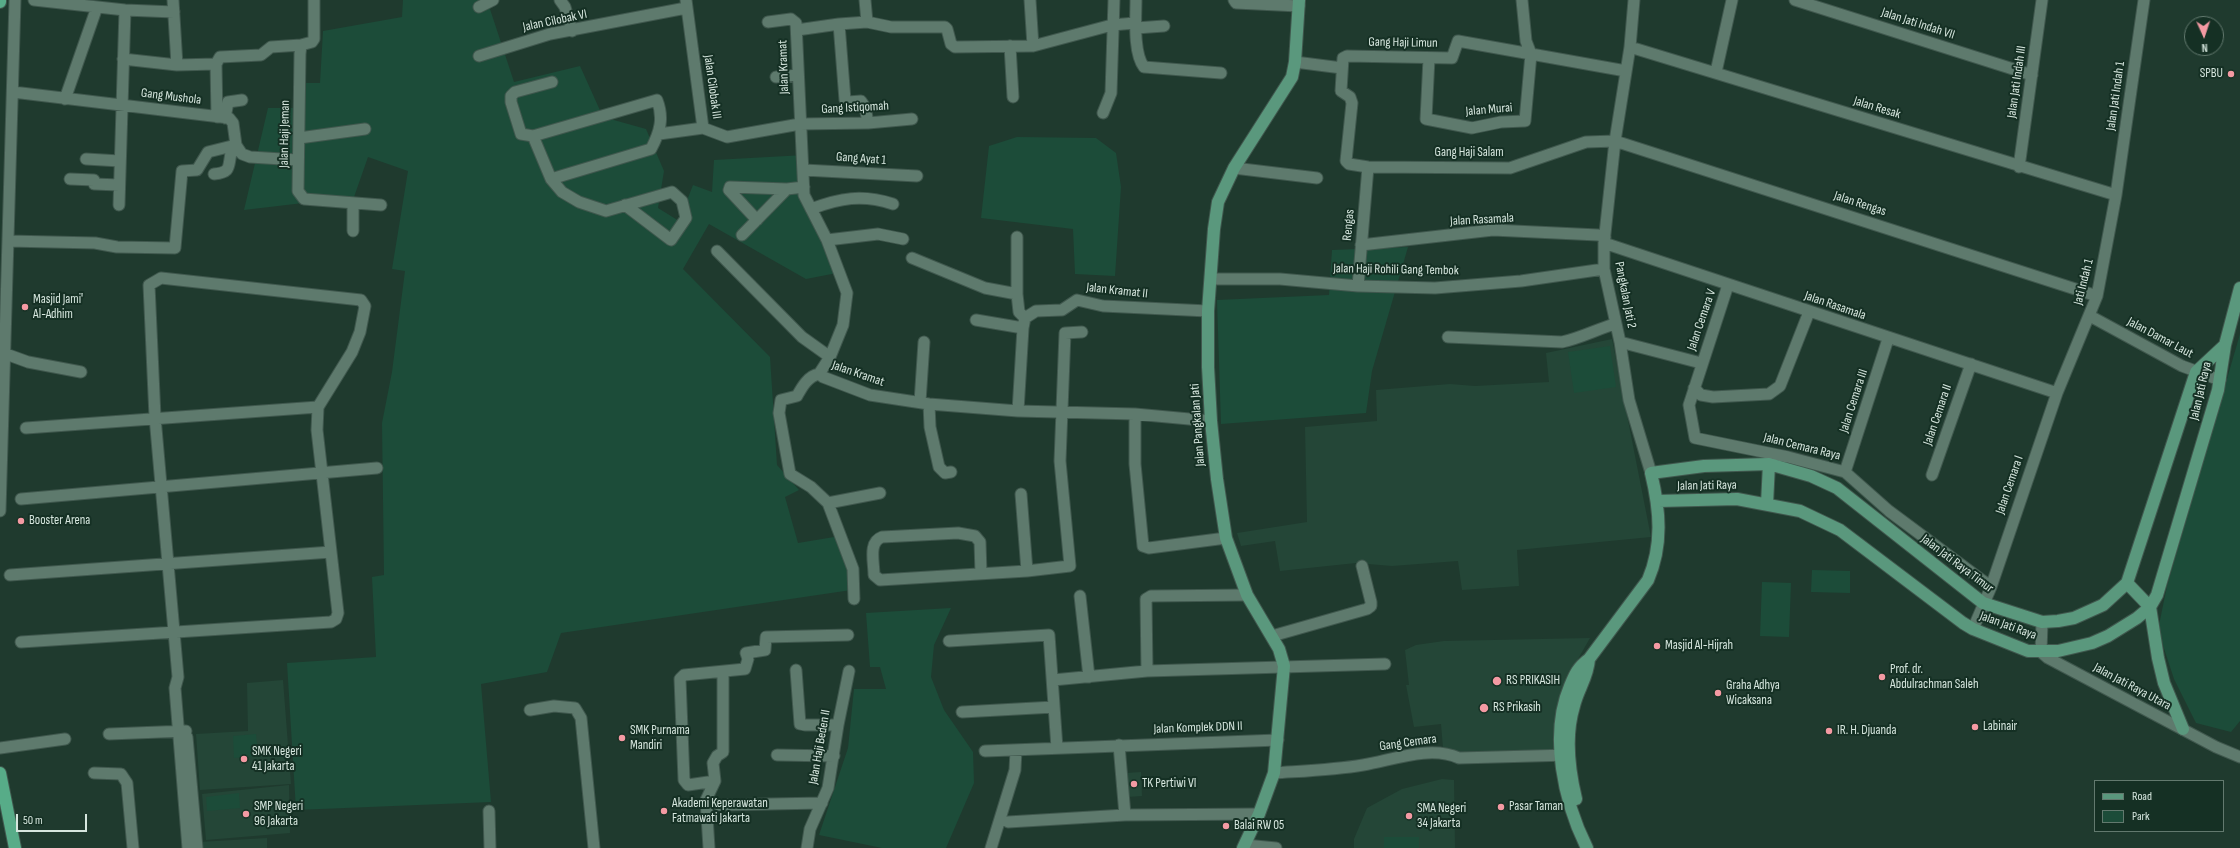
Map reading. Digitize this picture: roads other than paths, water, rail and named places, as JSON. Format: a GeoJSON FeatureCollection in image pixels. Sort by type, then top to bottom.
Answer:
{"type":"FeatureCollection","features":[{"type":"Feature","properties":{"kind":"highway"},"geometry":{"type":"LineString","coordinates":[[0,772],[15,848]]}},
{"type":"Feature","properties":{"kind":"main road","name":"Jalan Pangkalan Jati"},"geometry":{"type":"LineString","coordinates":[[1244,846],[1274,773],[1269,740],[1280,666],[1272,636],[1258,617],[1247,595],[1226,538],[1217,479],[1212,421],[1208,367],[1208,311],[1216,212],[1221,193],[1234,168],[1292,77],[1296,62],[1299,3]]}},
{"type":"Feature","properties":{"kind":"main road"},"geometry":{"type":"LineString","coordinates":[[2225,345],[2240,288]]}},
{"type":"Feature","properties":{"kind":"main road","name":"Jalan Jati Raya Timur"},"geometry":{"type":"LineString","coordinates":[[1651,473],[1704,466],[1769,464],[1812,476],[1837,488],[1983,603],[2042,622],[2058,622],[2089,613],[2107,602],[2127,583],[2196,372],[2225,345]]}},
{"type":"Feature","properties":{"kind":"main road","name":"Jalan Jati Raya"},"geometry":{"type":"LineString","coordinates":[[1658,501],[1737,499],[1800,511],[1840,530],[1973,629],[2028,651],[2040,652],[2064,650],[2092,643],[2123,628],[2150,607],[2157,595],[2220,380],[2225,345]]}},
{"type":"Feature","properties":{"kind":"main road"},"geometry":{"type":"LineString","coordinates":[[1766,504],[1769,464]]}},
{"type":"Feature","properties":{"kind":"main road"},"geometry":{"type":"LineString","coordinates":[[1595,848],[1578,807],[1560,721],[1563,702],[1579,666],[1589,659],[1648,580],[1654,566],[1658,544],[1659,525],[1658,501],[1651,473]]}},
{"type":"Feature","properties":{"kind":"main road"},"geometry":{"type":"LineString","coordinates":[[2127,583],[2150,607],[2158,658],[2164,683],[2183,729]]}},
{"type":"Feature","properties":{"kind":"main road"},"geometry":{"type":"LineString","coordinates":[[1566,755],[1564,782],[1570,808],[1587,848]]}},
{"type":"Feature","properties":{"kind":"street"},"geometry":{"type":"LineString","coordinates":[[0,511],[6,354],[15,0]]}},
{"type":"Feature","properties":{"kind":"street"},"geometry":{"type":"LineString","coordinates":[[34,0],[124,10],[174,12]]}},
{"type":"Feature","properties":{"kind":"street"},"geometry":{"type":"LineString","coordinates":[[172,0],[177,64]]}},
{"type":"Feature","properties":{"kind":"street"},"geometry":{"type":"LineString","coordinates":[[221,117],[216,64],[220,57],[261,55],[271,47],[301,45],[312,42],[314,38],[314,0]]}},
{"type":"Feature","properties":{"kind":"street"},"geometry":{"type":"LineString","coordinates":[[560,0],[565,7],[572,30]]}},
{"type":"Feature","properties":{"kind":"street"},"geometry":{"type":"LineString","coordinates":[[865,0],[867,22]]}},
{"type":"Feature","properties":{"kind":"street"},"geometry":{"type":"LineString","coordinates":[[1030,0],[1033,46]]}},
{"type":"Feature","properties":{"kind":"street"},"geometry":{"type":"LineString","coordinates":[[1103,113],[1111,93],[1114,0]]}},
{"type":"Feature","properties":{"kind":"street"},"geometry":{"type":"LineString","coordinates":[[1136,0],[1136,26],[1141,63],[1144,67],[1221,73]]}},
{"type":"Feature","properties":{"kind":"street"},"geometry":{"type":"LineString","coordinates":[[1234,0],[1236,3],[1299,3]]}},
{"type":"Feature","properties":{"kind":"street"},"geometry":{"type":"LineString","coordinates":[[1522,0],[1526,41],[1531,54],[1626,71]]}},
{"type":"Feature","properties":{"kind":"street","name":"Pangkalan Jati 2"},"geometry":{"type":"LineString","coordinates":[[1634,0],[1630,47],[1615,140],[1604,240],[1604,270],[1620,342],[1629,400],[1651,473]]}},
{"type":"Feature","properties":{"kind":"street"},"geometry":{"type":"LineString","coordinates":[[1716,72],[1732,0]]}},
{"type":"Feature","properties":{"kind":"street","name":"Jalan Jati Indah VII"},"geometry":{"type":"LineString","coordinates":[[1795,0],[2032,75]]}},
{"type":"Feature","properties":{"kind":"street","name":"Jalan Jati Indah III"},"geometry":{"type":"LineString","coordinates":[[2019,168],[2042,0]]}},
{"type":"Feature","properties":{"kind":"street","name":"Jalan Jati Indah 1"},"geometry":{"type":"LineString","coordinates":[[2116,196],[2144,0]]}},
{"type":"Feature","properties":{"kind":"street","name":"Jalan Cilobak VI"},"geometry":{"type":"LineString","coordinates":[[478,56],[550,34],[686,4]]}},
{"type":"Feature","properties":{"kind":"street","name":"Jalan Cilobak III"},"geometry":{"type":"LineString","coordinates":[[686,4],[703,128],[726,137],[800,124]]}},
{"type":"Feature","properties":{"kind":"street"},"geometry":{"type":"LineString","coordinates":[[65,99],[97,7]]}},
{"type":"Feature","properties":{"kind":"street"},"geometry":{"type":"LineString","coordinates":[[119,206],[124,10]]}},
{"type":"Feature","properties":{"kind":"street","name":"Jalan Kramat"},"geometry":{"type":"LineString","coordinates":[[768,22],[791,19],[796,23],[804,195],[827,240],[848,293],[843,326],[830,357],[819,374],[870,396],[924,403],[1018,411],[1135,414],[1212,421]]}},
{"type":"Feature","properties":{"kind":"street"},"geometry":{"type":"LineString","coordinates":[[797,30],[867,22],[891,27],[945,27],[947,29],[950,44],[955,47],[1033,46],[1112,25],[1164,26]]}},
{"type":"Feature","properties":{"kind":"street"},"geometry":{"type":"LineString","coordinates":[[839,24],[845,100],[848,102],[861,101],[865,107],[868,123]]}},
{"type":"Feature","properties":{"kind":"street","name":"Gang Haji Limun"},"geometry":{"type":"LineString","coordinates":[[1342,68],[1343,58],[1347,56],[1452,58],[1458,41],[1531,54]]}},
{"type":"Feature","properties":{"kind":"street","name":"Jalan Haji Jeman"},"geometry":{"type":"LineString","coordinates":[[301,45],[298,191],[301,197],[381,205]]}},
{"type":"Feature","properties":{"kind":"street"},"geometry":{"type":"LineString","coordinates":[[1010,46],[1012,97]]}},
{"type":"Feature","properties":{"kind":"street","name":"Jalan Resak"},"geometry":{"type":"LineString","coordinates":[[1630,47],[1716,72],[2019,168],[2116,196]]}},
{"type":"Feature","properties":{"kind":"street","name":"Jalan Murai"},"geometry":{"type":"LineString","coordinates":[[1429,58],[1426,119],[1472,128],[1501,122],[1525,121],[1531,54]]}},
{"type":"Feature","properties":{"kind":"street"},"geometry":{"type":"LineString","coordinates":[[123,59],[177,64],[216,64]]}},
{"type":"Feature","properties":{"kind":"street"},"geometry":{"type":"LineString","coordinates":[[1296,62],[1342,68]]}},
{"type":"Feature","properties":{"kind":"street","name":"Gang Haji Salam"},"geometry":{"type":"LineString","coordinates":[[1342,68],[1342,93],[1350,97],[1352,102],[1346,161],[1349,164],[1368,167],[1510,168],[1586,142],[1615,140]]}},
{"type":"Feature","properties":{"kind":"street"},"geometry":{"type":"LineString","coordinates":[[776,76],[798,75]]}},
{"type":"Feature","properties":{"kind":"street"},"geometry":{"type":"LineString","coordinates":[[551,179],[651,149],[659,134],[660,109],[657,100],[533,136],[521,134],[510,102],[511,96],[515,92],[552,82]]}},
{"type":"Feature","properties":{"kind":"street","name":"Gang Mushola"},"geometry":{"type":"LineString","coordinates":[[13,92],[221,117]]}},
{"type":"Feature","properties":{"kind":"street"},"geometry":{"type":"LineString","coordinates":[[221,117],[228,102],[242,100]]}},
{"type":"Feature","properties":{"kind":"street"},"geometry":{"type":"LineString","coordinates":[[221,117],[232,120],[237,147],[242,154],[250,157],[298,160]]}},
{"type":"Feature","properties":{"kind":"street","name":"Gang Istiqomah"},"geometry":{"type":"LineString","coordinates":[[800,124],[868,123],[912,119]]}},
{"type":"Feature","properties":{"kind":"street"},"geometry":{"type":"LineString","coordinates":[[659,134],[703,128]]}},
{"type":"Feature","properties":{"kind":"street"},"geometry":{"type":"LineString","coordinates":[[299,138],[365,129]]}},
{"type":"Feature","properties":{"kind":"street"},"geometry":{"type":"LineString","coordinates":[[533,136],[551,179],[562,192],[579,202],[606,211],[672,192],[682,201],[686,218],[671,240],[625,206]]}},
{"type":"Feature","properties":{"kind":"street","name":"Jalan Rengas"},"geometry":{"type":"LineString","coordinates":[[1615,140],[2097,296]]}},
{"type":"Feature","properties":{"kind":"street"},"geometry":{"type":"LineString","coordinates":[[9,241],[95,243],[117,247],[175,248],[182,171],[197,170],[208,152],[237,147]]}},
{"type":"Feature","properties":{"kind":"street"},"geometry":{"type":"LineString","coordinates":[[214,174],[225,173],[228,170],[231,153],[237,147]]}},
{"type":"Feature","properties":{"kind":"street"},"geometry":{"type":"LineString","coordinates":[[86,159],[120,161]]}},
{"type":"Feature","properties":{"kind":"street","name":"Rengas"},"geometry":{"type":"LineString","coordinates":[[1358,286],[1368,167]]}},
{"type":"Feature","properties":{"kind":"street"},"geometry":{"type":"LineString","coordinates":[[1234,168],[1317,178]]}},
{"type":"Feature","properties":{"kind":"street","name":"Gang Ayat 1"},"geometry":{"type":"LineString","coordinates":[[804,170],[917,176]]}},
{"type":"Feature","properties":{"kind":"street"},"geometry":{"type":"LineString","coordinates":[[70,179],[94,180],[94,184],[119,185]]}},
{"type":"Feature","properties":{"kind":"street"},"geometry":{"type":"LineString","coordinates":[[756,220],[729,190],[730,187],[787,189],[804,187]]}},
{"type":"Feature","properties":{"kind":"street"},"geometry":{"type":"LineString","coordinates":[[742,235],[787,189]]}},
{"type":"Feature","properties":{"kind":"street","name":"Jati Indah 1"},"geometry":{"type":"LineString","coordinates":[[2057,393],[2097,296],[2116,196]]}},
{"type":"Feature","properties":{"kind":"street"},"geometry":{"type":"LineString","coordinates":[[811,209],[846,198],[875,198],[893,204]]}},
{"type":"Feature","properties":{"kind":"street"},"geometry":{"type":"LineString","coordinates":[[353,203],[353,231]]}},
{"type":"Feature","properties":{"kind":"street","name":"Jalan Rasamala"},"geometry":{"type":"LineString","coordinates":[[1361,245],[1493,230],[1598,235],[1604,240],[1728,285],[1888,339],[1971,364],[2057,393]]}},
{"type":"Feature","properties":{"kind":"street"},"geometry":{"type":"LineString","coordinates":[[827,240],[878,234],[903,239]]}},
{"type":"Feature","properties":{"kind":"street"},"geometry":{"type":"LineString","coordinates":[[1017,237],[1017,294],[1019,312],[1024,323],[1018,411]]}},
{"type":"Feature","properties":{"kind":"street"},"geometry":{"type":"LineString","coordinates":[[717,251],[802,337],[830,357]]}},
{"type":"Feature","properties":{"kind":"street"},"geometry":{"type":"LineString","coordinates":[[912,258],[978,286],[1017,294]]}},
{"type":"Feature","properties":{"kind":"street","name":"Jalan Haji Rohili Gang Tembok"},"geometry":{"type":"LineString","coordinates":[[1211,279],[1280,279],[1358,286],[1435,288],[1521,281],[1604,270]]}},
{"type":"Feature","properties":{"kind":"street"},"geometry":{"type":"LineString","coordinates":[[21,642],[174,631],[331,622],[336,619],[338,614],[317,430],[318,407],[360,332],[365,306],[361,300],[161,278],[149,285],[155,417],[161,487],[174,631],[178,677],[175,688],[183,731],[190,824],[188,848]]}},
{"type":"Feature","properties":{"kind":"street","name":"Jalan Cemara V"},"geometry":{"type":"LineString","coordinates":[[1701,363],[1728,285]]}},
{"type":"Feature","properties":{"kind":"street","name":"Jalan Kramat II"},"geometry":{"type":"LineString","coordinates":[[1024,323],[1036,311],[1062,310],[1077,300],[1104,306],[1208,311]]}},
{"type":"Feature","properties":{"kind":"street"},"geometry":{"type":"LineString","coordinates":[[1694,388],[1701,394],[1713,397],[1769,394],[1780,386],[1809,312]]}},
{"type":"Feature","properties":{"kind":"street","name":"Jalan Damar Laut"},"geometry":{"type":"LineString","coordinates":[[2090,316],[2196,372],[2220,380]]}},
{"type":"Feature","properties":{"kind":"street"},"geometry":{"type":"LineString","coordinates":[[976,320],[1024,323]]}},
{"type":"Feature","properties":{"kind":"street"},"geometry":{"type":"LineString","coordinates":[[1448,338],[1562,342],[1578,339],[1601,328],[1615,324]]}},
{"type":"Feature","properties":{"kind":"street"},"geometry":{"type":"LineString","coordinates":[[982,574],[980,542],[975,536],[958,533],[882,537],[873,544],[874,575],[880,580],[982,574],[1027,571],[1070,566],[1060,461],[1065,333],[1082,332]]}},
{"type":"Feature","properties":{"kind":"street","name":"Jalan Cemara III"},"geometry":{"type":"LineString","coordinates":[[1845,472],[1888,339]]}},
{"type":"Feature","properties":{"kind":"street"},"geometry":{"type":"LineString","coordinates":[[924,342],[924,403],[939,467],[945,473],[951,472]]}},
{"type":"Feature","properties":{"kind":"street"},"geometry":{"type":"LineString","coordinates":[[1620,342],[1701,363]]}},
{"type":"Feature","properties":{"kind":"street"},"geometry":{"type":"LineString","coordinates":[[6,354],[28,362],[81,372]]}},
{"type":"Feature","properties":{"kind":"street","name":"Jalan Cemara Raya"},"geometry":{"type":"LineString","coordinates":[[1701,363],[1689,405],[1695,438],[1788,457],[1845,472],[1895,515],[1990,587]]}},
{"type":"Feature","properties":{"kind":"street","name":"Jalan Cemara II"},"geometry":{"type":"LineString","coordinates":[[1932,475],[1971,364]]}},
{"type":"Feature","properties":{"kind":"street"},"geometry":{"type":"LineString","coordinates":[[819,374],[814,375],[805,383],[797,396],[781,400],[779,413],[790,474],[811,487],[828,503],[853,569],[854,599]]}},
{"type":"Feature","properties":{"kind":"street","name":"Jalan Cemara I"},"geometry":{"type":"LineString","coordinates":[[1990,587],[2057,393]]}},
{"type":"Feature","properties":{"kind":"street"},"geometry":{"type":"LineString","coordinates":[[26,428],[155,417],[318,407]]}},
{"type":"Feature","properties":{"kind":"street"},"geometry":{"type":"LineString","coordinates":[[1135,414],[1135,464],[1143,546],[1149,548],[1226,538]]}},
{"type":"Feature","properties":{"kind":"street"},"geometry":{"type":"LineString","coordinates":[[21,499],[377,468]]}},
{"type":"Feature","properties":{"kind":"street"},"geometry":{"type":"LineString","coordinates":[[828,503],[880,493]]}},
{"type":"Feature","properties":{"kind":"street"},"geometry":{"type":"LineString","coordinates":[[1021,494],[1027,571]]}},
{"type":"Feature","properties":{"kind":"street"},"geometry":{"type":"LineString","coordinates":[[10,575],[331,552]]}},
{"type":"Feature","properties":{"kind":"street"},"geometry":{"type":"LineString","coordinates":[[1272,636],[1367,609],[1371,606],[1362,566]]}},
{"type":"Feature","properties":{"kind":"street"},"geometry":{"type":"LineString","coordinates":[[1973,629],[1990,587]]}},
{"type":"Feature","properties":{"kind":"street"},"geometry":{"type":"LineString","coordinates":[[1147,671],[1146,599],[1152,596],[1247,595]]}},
{"type":"Feature","properties":{"kind":"street"},"geometry":{"type":"LineString","coordinates":[[1080,596],[1089,677]]}},
{"type":"Feature","properties":{"kind":"street"},"geometry":{"type":"LineString","coordinates":[[2040,652],[2042,622]]}},
{"type":"Feature","properties":{"kind":"street"},"geometry":{"type":"LineString","coordinates":[[949,641],[1047,634],[1050,637],[1057,748]]}},
{"type":"Feature","properties":{"kind":"street"},"geometry":{"type":"LineString","coordinates":[[715,781],[688,785],[684,780],[680,679],[684,675],[745,669],[748,659],[746,653],[765,650],[766,637],[848,635]]}},
{"type":"Feature","properties":{"kind":"street","name":"Jalan Jati Raya Utara"},"geometry":{"type":"LineString","coordinates":[[2040,652],[2048,658],[2216,747],[2240,757]]}},
{"type":"Feature","properties":{"kind":"street"},"geometry":{"type":"LineString","coordinates":[[1053,680],[1147,671],[1260,666],[1385,664]]}},
{"type":"Feature","properties":{"kind":"street"},"geometry":{"type":"LineString","coordinates":[[796,670],[800,724],[838,725]]}},
{"type":"Feature","properties":{"kind":"street","name":"Jalan Haji Beden II"},"geometry":{"type":"LineString","coordinates":[[807,848],[810,829],[828,788],[838,725],[849,671]]}},
{"type":"Feature","properties":{"kind":"street"},"geometry":{"type":"LineString","coordinates":[[709,848],[706,800],[715,781],[713,763],[716,756],[723,752],[723,672]]}},
{"type":"Feature","properties":{"kind":"street"},"geometry":{"type":"LineString","coordinates":[[530,710],[554,706],[575,708],[581,718],[594,848]]}},
{"type":"Feature","properties":{"kind":"street"},"geometry":{"type":"LineString","coordinates":[[962,712],[1054,707]]}},
{"type":"Feature","properties":{"kind":"street"},"geometry":{"type":"LineString","coordinates":[[109,734],[183,731]]}},
{"type":"Feature","properties":{"kind":"street"},"geometry":{"type":"LineString","coordinates":[[0,748],[65,739]]}},
{"type":"Feature","properties":{"kind":"street","name":"Jalan Komplek DDN II"},"geometry":{"type":"LineString","coordinates":[[985,751],[1269,740]]}},
{"type":"Feature","properties":{"kind":"street"},"geometry":{"type":"LineString","coordinates":[[1119,745],[1125,815]]}},
{"type":"Feature","properties":{"kind":"street"},"geometry":{"type":"LineString","coordinates":[[991,848],[1014,770],[1016,750]]}},
{"type":"Feature","properties":{"kind":"street","name":"Gang Cemara"},"geometry":{"type":"LineString","coordinates":[[1274,773],[1363,765],[1382,760],[1443,752],[1459,758],[1566,755]]}},
{"type":"Feature","properties":{"kind":"street"},"geometry":{"type":"LineString","coordinates":[[777,755],[834,756]]}},
{"type":"Feature","properties":{"kind":"street"},"geometry":{"type":"LineString","coordinates":[[94,773],[122,774],[127,782],[133,848]]}},
{"type":"Feature","properties":{"kind":"street"},"geometry":{"type":"LineString","coordinates":[[0,803],[1,815],[10,848]]}},
{"type":"Feature","properties":{"kind":"street"},"geometry":{"type":"LineString","coordinates":[[719,805],[822,803]]}},
{"type":"Feature","properties":{"kind":"street"},"geometry":{"type":"LineString","coordinates":[[489,810],[490,848]]}},
{"type":"Feature","properties":{"kind":"street"},"geometry":{"type":"LineString","coordinates":[[1008,822],[1125,815],[1256,814]]}},
{"type":"Feature","properties":{"kind":"street"},"geometry":{"type":"LineString","coordinates":[[190,824],[197,848]]}},
{"type":"Feature","properties":{"kind":"street"},"geometry":{"type":"LineString","coordinates":[[1244,846],[1276,848]]}},
{"type":"Feature","properties":{"kind":"place","name":"SPBU"},"geometry":{"type":"Point","coordinates":[2231,74]}},
{"type":"Feature","properties":{"kind":"place","name":"Masjid Jami' Al-Adhim"},"geometry":{"type":"Point","coordinates":[25,307]}},
{"type":"Feature","properties":{"kind":"place","name":"Booster Arena"},"geometry":{"type":"Point","coordinates":[21,521]}},
{"type":"Feature","properties":{"kind":"place","name":"Masjid Al-Hijrah"},"geometry":{"type":"Point","coordinates":[1657,646]}},
{"type":"Feature","properties":{"kind":"place","name":"Prof. dr. Abdulrachman Saleh"},"geometry":{"type":"Point","coordinates":[1882,677]}},
{"type":"Feature","properties":{"kind":"place","name":"RS PRIKASIH"},"geometry":{"type":"Point","coordinates":[1497,681]}},
{"type":"Feature","properties":{"kind":"place","name":"Graha Adhya Wicaksana"},"geometry":{"type":"Point","coordinates":[1718,693]}},
{"type":"Feature","properties":{"kind":"place","name":"RS Prikasih"},"geometry":{"type":"Point","coordinates":[1484,708]}},
{"type":"Feature","properties":{"kind":"place","name":"Labinair"},"geometry":{"type":"Point","coordinates":[1975,727]}},
{"type":"Feature","properties":{"kind":"place","name":"IR. H. Djuanda"},"geometry":{"type":"Point","coordinates":[1829,731]}},
{"type":"Feature","properties":{"kind":"place","name":"SMK Purnama Mandiri"},"geometry":{"type":"Point","coordinates":[622,738]}},
{"type":"Feature","properties":{"kind":"place","name":"SMK Negeri 41 Jakarta"},"geometry":{"type":"Point","coordinates":[244,759]}},
{"type":"Feature","properties":{"kind":"place","name":"TK Pertiwi VI"},"geometry":{"type":"Point","coordinates":[1134,784]}},
{"type":"Feature","properties":{"kind":"place","name":"Pasar Taman"},"geometry":{"type":"Point","coordinates":[1501,807]}},
{"type":"Feature","properties":{"kind":"place","name":"Akademi Keperawatan Fatmawati Jakarta"},"geometry":{"type":"Point","coordinates":[664,811]}},
{"type":"Feature","properties":{"kind":"place","name":"SMP Negeri 96 Jakarta"},"geometry":{"type":"Point","coordinates":[246,814]}},
{"type":"Feature","properties":{"kind":"place","name":"SMA Negeri 34 Jakarta"},"geometry":{"type":"Point","coordinates":[1409,816]}},
{"type":"Feature","properties":{"kind":"place","name":"Balai RW 05"},"geometry":{"type":"Point","coordinates":[1226,826]}}]}
